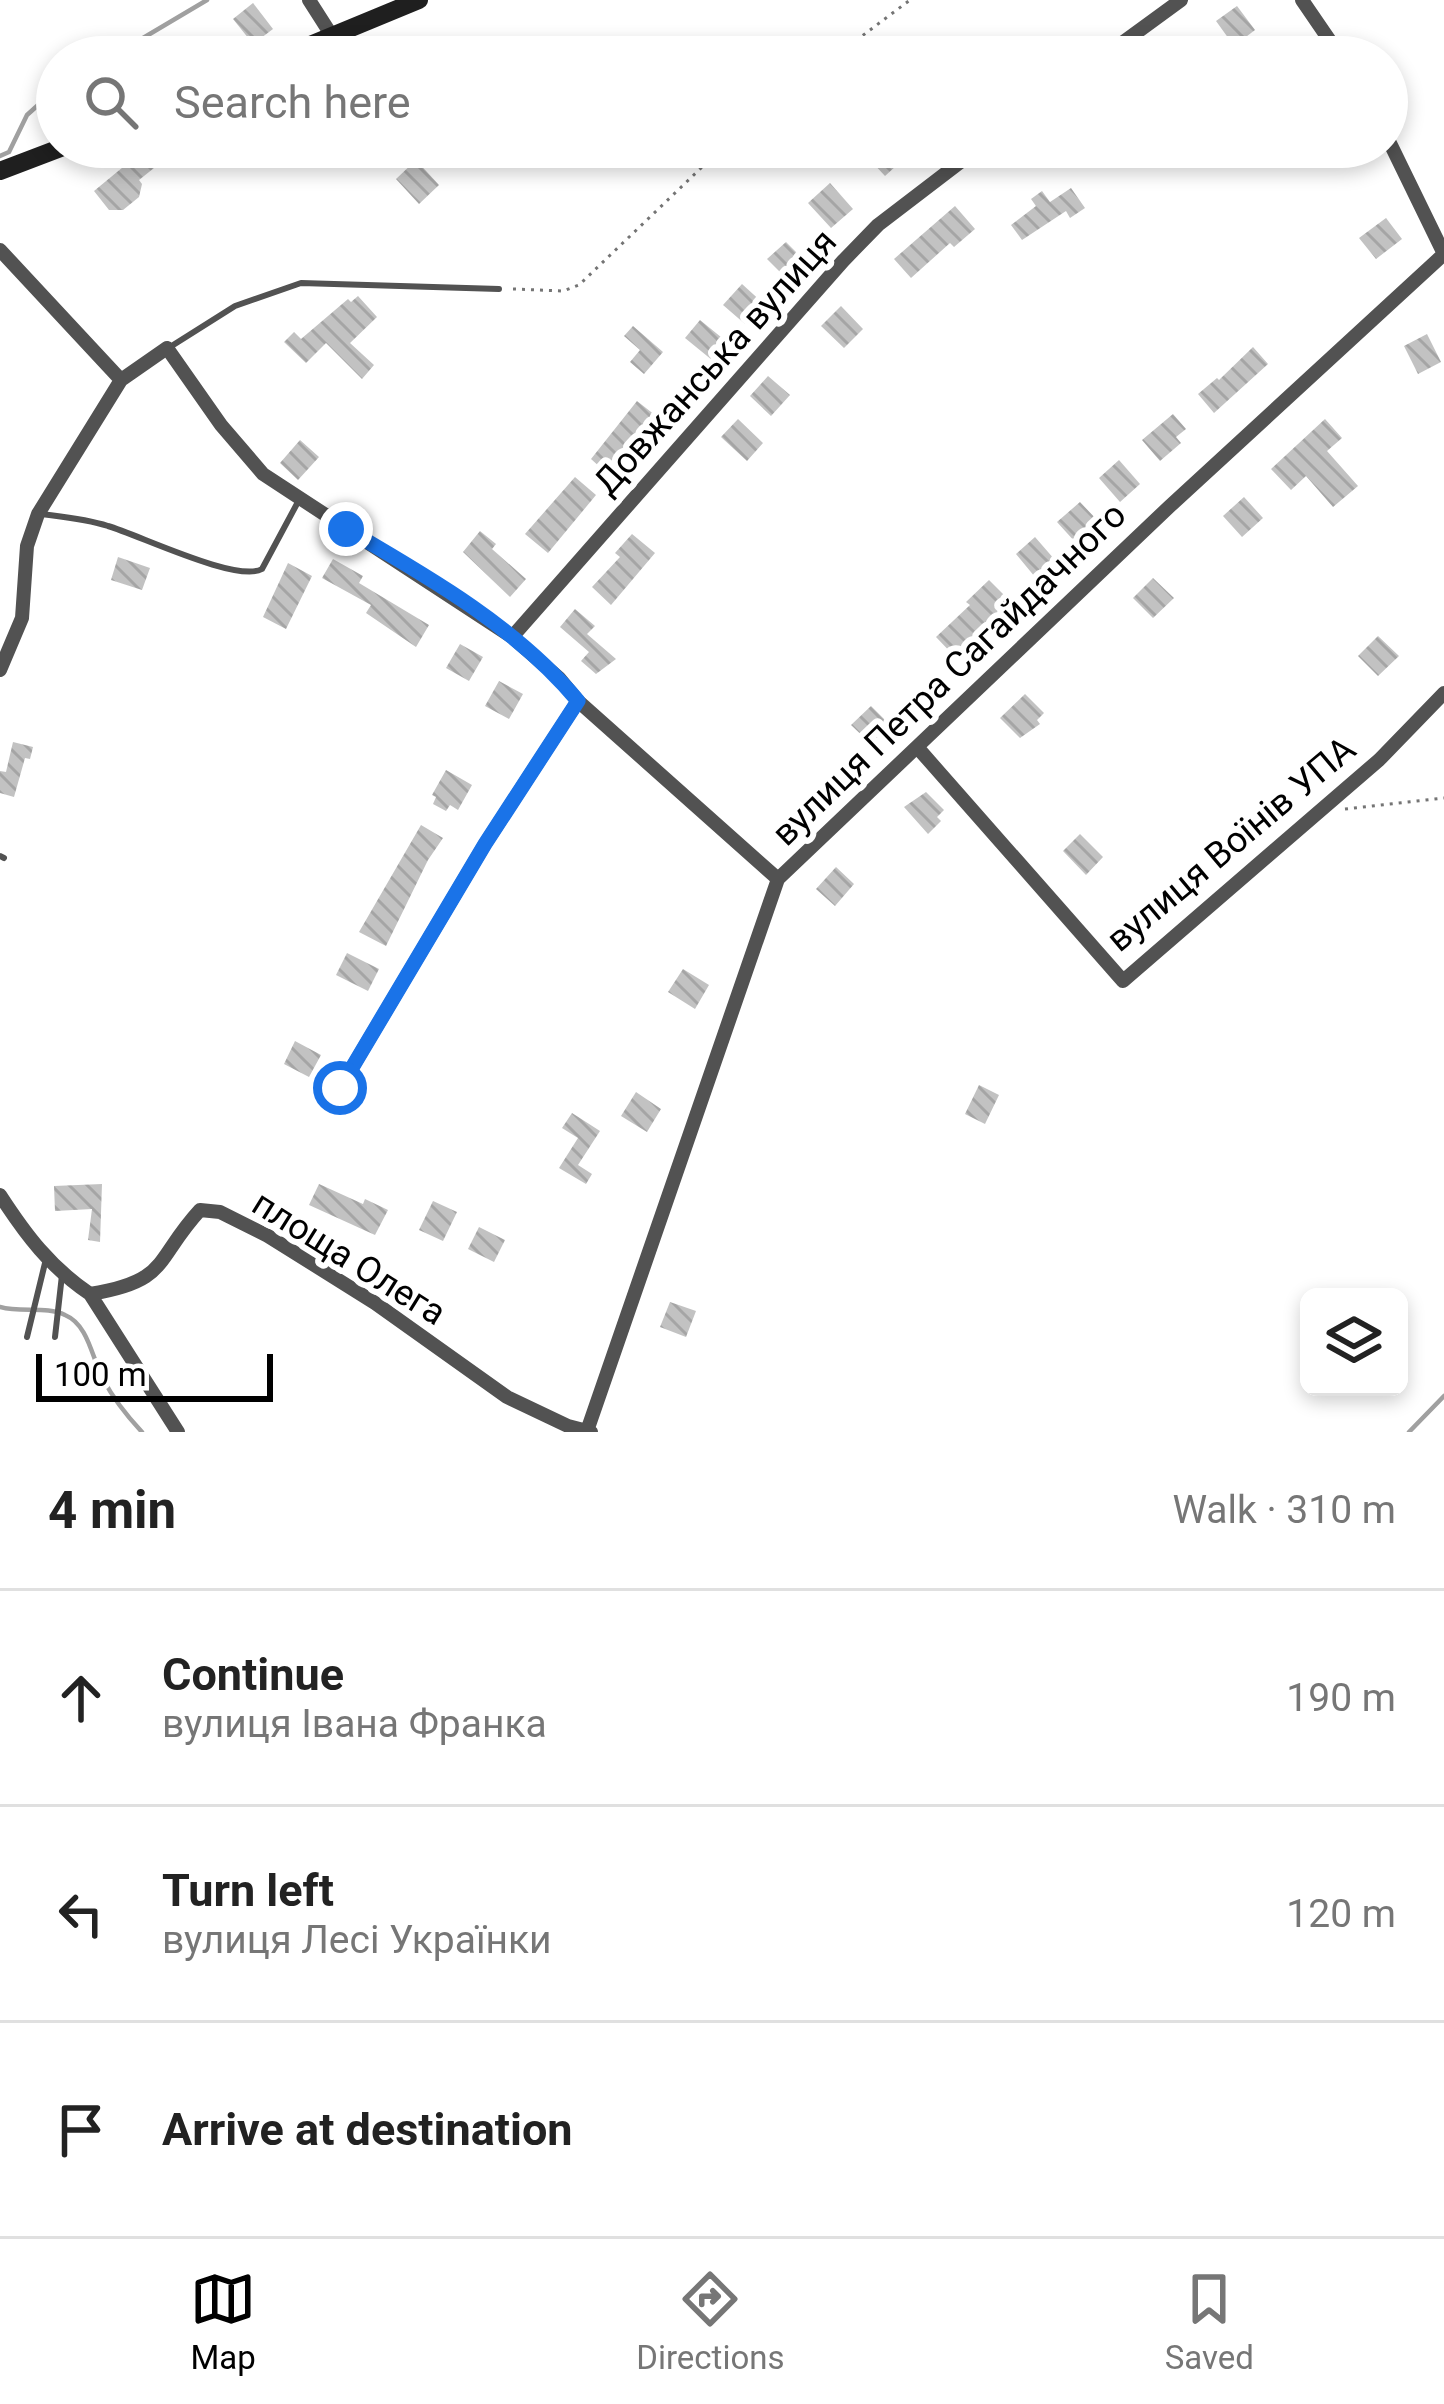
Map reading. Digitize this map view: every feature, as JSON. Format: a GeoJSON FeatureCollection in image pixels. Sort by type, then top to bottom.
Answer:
{"type":"FeatureCollection","features":[{"type":"Feature","properties":{"kind":"street"},"geometry":{"type":"LineString","coordinates":[[309,0],[332,36],[419,0]]}},
{"type":"Feature","properties":{"kind":"street"},"geometry":{"type":"LineString","coordinates":[[1131,36],[1180,0]]}},
{"type":"Feature","properties":{"kind":"street"},"geometry":{"type":"LineString","coordinates":[[1302,0],[1327,36]]}},
{"type":"Feature","properties":{"kind":"street"},"geometry":{"type":"LineString","coordinates":[[0,171],[36,157]]}},
{"type":"Feature","properties":{"kind":"street","name":"Довжанська вулиця"},"geometry":{"type":"LineString","coordinates":[[512,637],[843,261],[878,225],[953,168]]}},
{"type":"Feature","properties":{"kind":"street","name":"вулиця Петра Сагайдачного"},"geometry":{"type":"LineString","coordinates":[[589,1431],[778,878],[1169,506],[1444,254],[1402,168]]}},
{"type":"Feature","properties":{"kind":"street"},"geometry":{"type":"LineString","coordinates":[[0,250],[121,380]]}},
{"type":"Feature","properties":{"kind":"street"},"geometry":{"type":"LineString","coordinates":[[0,670],[22,618],[27,546],[38,514],[121,380],[167,348],[250,460],[299,500],[512,637],[778,878]]}},
{"type":"Feature","properties":{"kind":"street","name":"вулиця Воїнів УПА"},"geometry":{"type":"LineString","coordinates":[[917,747],[1123,981],[1378,760],[1444,693]]}},
{"type":"Feature","properties":{"kind":"street"},"geometry":{"type":"LineString","coordinates":[[340,1088],[485,844],[578,701]]}},
{"type":"Feature","properties":{"kind":"street"},"geometry":{"type":"LineString","coordinates":[[0,1195],[46,1259],[90,1294],[178,1432]]}},
{"type":"Feature","properties":{"kind":"street","name":"площа Олега"},"geometry":{"type":"LineString","coordinates":[[90,1294],[115,1290],[159,1269],[200,1210],[220,1212],[317,1264],[506,1397],[589,1431]]}},
{"type":"Feature","properties":{"kind":"lane"},"geometry":{"type":"LineString","coordinates":[[167,348],[235,306],[301,283],[499,289]]}},
{"type":"Feature","properties":{"kind":"lane"},"geometry":{"type":"LineString","coordinates":[[38,514],[100,524],[249,574],[262,569],[299,500]]}},
{"type":"Feature","properties":{"kind":"lane"},"geometry":{"type":"LineString","coordinates":[[27,1337],[46,1259]]}},
{"type":"Feature","properties":{"kind":"lane"},"geometry":{"type":"LineString","coordinates":[[55,1337],[62,1274]]}},
{"type":"Feature","properties":{"kind":"path"},"geometry":{"type":"LineString","coordinates":[[863,36],[910,0]]}},
{"type":"Feature","properties":{"kind":"path"},"geometry":{"type":"LineString","coordinates":[[499,289],[562,291],[579,285],[701,168]]}},
{"type":"Feature","properties":{"kind":"path"},"geometry":{"type":"LineString","coordinates":[[1320,812],[1444,798]]}},
{"type":"Feature","properties":{"kind":"building"},"geometry":{"type":"Polygon","coordinates":[[[253,3],[273,29],[264,36],[247,36],[233,19],[253,3]]]}},
{"type":"Feature","properties":{"kind":"building"},"geometry":{"type":"Polygon","coordinates":[[[1237,6],[1255,30],[1247,36],[1227,36],[1216,21],[1237,6]]]}},
{"type":"Feature","properties":{"kind":"building"},"geometry":{"type":"Polygon","coordinates":[[[122,168],[154,168],[139,180],[139,197],[123,210],[109,210],[94,191],[122,168]]]}},
{"type":"Feature","properties":{"kind":"building"},"geometry":{"type":"Polygon","coordinates":[[[408,168],[423,168],[439,185],[419,204],[396,179],[408,168]]]}},
{"type":"Feature","properties":{"kind":"building"},"geometry":{"type":"Polygon","coordinates":[[[830,183],[853,209],[831,228],[808,203],[830,183]]]}},
{"type":"Feature","properties":{"kind":"building"},"geometry":{"type":"Polygon","coordinates":[[[1071,188],[1085,208],[1070,218],[1066,211],[1022,240],[1011,225],[1036,206],[1031,199],[1042,191],[1050,202],[1071,188]]]}},
{"type":"Feature","properties":{"kind":"building"},"geometry":{"type":"Polygon","coordinates":[[[955,206],[975,229],[954,247],[950,243],[911,278],[894,259],[955,206]]]}},
{"type":"Feature","properties":{"kind":"building"},"geometry":{"type":"Polygon","coordinates":[[[1386,218],[1402,239],[1376,259],[1359,238],[1386,218]]]}},
{"type":"Feature","properties":{"kind":"building"},"geometry":{"type":"Polygon","coordinates":[[[786,242],[806,262],[788,280],[767,259],[786,242]]]}},
{"type":"Feature","properties":{"kind":"building"},"geometry":{"type":"Polygon","coordinates":[[[742,284],[764,304],[745,324],[723,305],[742,284]]]}},
{"type":"Feature","properties":{"kind":"building"},"geometry":{"type":"Polygon","coordinates":[[[358,296],[377,317],[350,343],[374,365],[362,379],[326,343],[306,363],[284,342],[294,332],[301,339],[348,299],[351,302],[358,296]]]}},
{"type":"Feature","properties":{"kind":"building"},"geometry":{"type":"Polygon","coordinates":[[[841,306],[863,329],[844,348],[821,326],[841,306]]]}},
{"type":"Feature","properties":{"kind":"building"},"geometry":{"type":"Polygon","coordinates":[[[700,320],[727,342],[712,360],[685,338],[700,320]]]}},
{"type":"Feature","properties":{"kind":"building"},"geometry":{"type":"Polygon","coordinates":[[[633,326],[663,352],[644,374],[630,362],[640,350],[624,336],[633,326]]]}},
{"type":"Feature","properties":{"kind":"building"},"geometry":{"type":"Polygon","coordinates":[[[1427,334],[1441,362],[1418,374],[1404,346],[1427,334]]]}},
{"type":"Feature","properties":{"kind":"building"},"geometry":{"type":"Polygon","coordinates":[[[1253,347],[1268,364],[1214,413],[1198,394],[1253,347]]]}},
{"type":"Feature","properties":{"kind":"building"},"geometry":{"type":"Polygon","coordinates":[[[768,376],[790,395],[771,416],[750,396],[768,376]]]}},
{"type":"Feature","properties":{"kind":"building"},"geometry":{"type":"Polygon","coordinates":[[[637,401],[660,419],[612,478],[591,459],[637,401]]]}},
{"type":"Feature","properties":{"kind":"building"},"geometry":{"type":"Polygon","coordinates":[[[1173,414],[1186,429],[1176,437],[1181,443],[1160,461],[1142,440],[1173,414]]]}},
{"type":"Feature","properties":{"kind":"building"},"geometry":{"type":"Polygon","coordinates":[[[738,419],[763,443],[747,461],[721,437],[738,419]]]}},
{"type":"Feature","properties":{"kind":"building"},"geometry":{"type":"Polygon","coordinates":[[[1325,419],[1342,438],[1327,451],[1358,486],[1333,507],[1306,476],[1291,490],[1271,469],[1325,419]]]}},
{"type":"Feature","properties":{"kind":"building"},"geometry":{"type":"Polygon","coordinates":[[[300,440],[319,457],[298,480],[280,463],[300,440]]]}},
{"type":"Feature","properties":{"kind":"building"},"geometry":{"type":"Polygon","coordinates":[[[1119,460],[1140,484],[1120,502],[1099,478],[1119,460]]]}},
{"type":"Feature","properties":{"kind":"building"},"geometry":{"type":"Polygon","coordinates":[[[575,477],[596,495],[548,553],[525,534],[575,477]]]}},
{"type":"Feature","properties":{"kind":"building"},"geometry":{"type":"Polygon","coordinates":[[[1244,497],[1263,518],[1242,537],[1223,516],[1244,497]]]}},
{"type":"Feature","properties":{"kind":"building"},"geometry":{"type":"Polygon","coordinates":[[[1080,502],[1099,522],[1076,543],[1057,522],[1080,502]]]}},
{"type":"Feature","properties":{"kind":"building"},"geometry":{"type":"Polygon","coordinates":[[[480,531],[496,544],[492,549],[526,579],[510,597],[463,552],[480,531]]]}},
{"type":"Feature","properties":{"kind":"building"},"geometry":{"type":"Polygon","coordinates":[[[632,534],[655,553],[611,605],[592,587],[620,557],[615,553],[632,534]]]}},
{"type":"Feature","properties":{"kind":"building"},"geometry":{"type":"Polygon","coordinates":[[[1035,537],[1055,560],[1035,577],[1016,554],[1035,537]]]}},
{"type":"Feature","properties":{"kind":"building"},"geometry":{"type":"Polygon","coordinates":[[[118,557],[150,568],[142,590],[111,580],[118,557]]]}},
{"type":"Feature","properties":{"kind":"building"},"geometry":{"type":"Polygon","coordinates":[[[333,559],[363,576],[359,583],[429,625],[416,647],[366,613],[371,605],[322,578],[333,559]]]}},
{"type":"Feature","properties":{"kind":"building"},"geometry":{"type":"Polygon","coordinates":[[[288,563],[312,576],[286,629],[263,617],[288,563]]]}},
{"type":"Feature","properties":{"kind":"building"},"geometry":{"type":"Polygon","coordinates":[[[1153,578],[1174,598],[1153,618],[1133,598],[1153,578]]]}},
{"type":"Feature","properties":{"kind":"building"},"geometry":{"type":"Polygon","coordinates":[[[989,580],[1010,601],[957,659],[936,637],[989,580]]]}},
{"type":"Feature","properties":{"kind":"building"},"geometry":{"type":"Polygon","coordinates":[[[575,609],[595,626],[587,634],[616,659],[596,674],[581,661],[589,652],[560,627],[575,609]]]}},
{"type":"Feature","properties":{"kind":"building"},"geometry":{"type":"Polygon","coordinates":[[[1378,636],[1399,656],[1378,676],[1358,656],[1378,636]]]}},
{"type":"Feature","properties":{"kind":"building"},"geometry":{"type":"Polygon","coordinates":[[[460,644],[483,657],[469,681],[446,668],[460,644]]]}},
{"type":"Feature","properties":{"kind":"building"},"geometry":{"type":"Polygon","coordinates":[[[499,681],[523,694],[509,719],[485,706],[499,681]]]}},
{"type":"Feature","properties":{"kind":"building"},"geometry":{"type":"Polygon","coordinates":[[[1025,694],[1044,713],[1037,720],[1040,724],[1020,738],[1000,718],[1025,694]]]}},
{"type":"Feature","properties":{"kind":"building"},"geometry":{"type":"Polygon","coordinates":[[[871,706],[890,725],[871,744],[851,725],[871,706]]]}},
{"type":"Feature","properties":{"kind":"building"},"geometry":{"type":"Polygon","coordinates":[[[13,742],[33,747],[14,797],[0,793],[0,771],[6,772],[13,742]]]}},
{"type":"Feature","properties":{"kind":"building"},"geometry":{"type":"Polygon","coordinates":[[[446,770],[472,785],[458,810],[450,805],[446,811],[433,804],[436,797],[432,795],[446,770]]]}},
{"type":"Feature","properties":{"kind":"building"},"geometry":{"type":"Polygon","coordinates":[[[926,792],[944,810],[937,817],[941,821],[928,834],[904,807],[926,792]]]}},
{"type":"Feature","properties":{"kind":"building"},"geometry":{"type":"Polygon","coordinates":[[[421,825],[443,838],[386,946],[359,932],[421,825]]]}},
{"type":"Feature","properties":{"kind":"building"},"geometry":{"type":"Polygon","coordinates":[[[1080,834],[1103,857],[1086,875],[1063,851],[1080,834]]]}},
{"type":"Feature","properties":{"kind":"building"},"geometry":{"type":"Polygon","coordinates":[[[836,867],[854,884],[835,906],[816,889],[836,867]]]}},
{"type":"Feature","properties":{"kind":"building"},"geometry":{"type":"Polygon","coordinates":[[[347,953],[379,969],[368,991],[336,975],[347,953]]]}},
{"type":"Feature","properties":{"kind":"building"},"geometry":{"type":"Polygon","coordinates":[[[683,969],[709,985],[695,1009],[668,992],[683,969]]]}},
{"type":"Feature","properties":{"kind":"building"},"geometry":{"type":"Polygon","coordinates":[[[295,1041],[321,1055],[309,1077],[284,1064],[295,1041]]]}},
{"type":"Feature","properties":{"kind":"building"},"geometry":{"type":"Polygon","coordinates":[[[979,1085],[999,1095],[985,1124],[965,1114],[979,1085]]]}},
{"type":"Feature","properties":{"kind":"building"},"geometry":{"type":"Polygon","coordinates":[[[636,1092],[661,1109],[647,1132],[621,1116],[636,1092]]]}},
{"type":"Feature","properties":{"kind":"building"},"geometry":{"type":"Polygon","coordinates":[[[572,1113],[600,1131],[578,1165],[592,1174],[586,1184],[559,1168],[578,1138],[562,1128],[572,1113]]]}},
{"type":"Feature","properties":{"kind":"building"},"geometry":{"type":"Polygon","coordinates":[[[102,1184],[100,1242],[88,1240],[92,1209],[55,1211],[54,1186],[102,1184]]]}},
{"type":"Feature","properties":{"kind":"building"},"geometry":{"type":"Polygon","coordinates":[[[319,1184],[388,1210],[375,1235],[309,1205],[319,1184]]]}},
{"type":"Feature","properties":{"kind":"building"},"geometry":{"type":"Polygon","coordinates":[[[433,1201],[457,1212],[443,1241],[419,1230],[433,1201]]]}},
{"type":"Feature","properties":{"kind":"building"},"geometry":{"type":"Polygon","coordinates":[[[479,1227],[505,1240],[494,1262],[468,1249],[479,1227]]]}},
{"type":"Feature","properties":{"kind":"building"},"geometry":{"type":"Polygon","coordinates":[[[670,1302],[696,1311],[686,1337],[660,1327],[670,1302]]]}},
{"type":"Feature","properties":{"kind":"waterway"},"geometry":{"type":"LineString","coordinates":[[146,36],[207,0]]}},
{"type":"Feature","properties":{"kind":"waterway"},"geometry":{"type":"LineString","coordinates":[[0,156],[9,152],[36,107]]}},
{"type":"Feature","properties":{"kind":"waterway"},"geometry":{"type":"LineString","coordinates":[[0,1307],[50,1311],[80,1326],[111,1393],[142,1432]]}},
{"type":"Feature","properties":{"kind":"waterway"},"geometry":{"type":"LineString","coordinates":[[1409,1432],[1444,1396]]}},
{"type":"Feature","properties":{"kind":"route"},"geometry":{"type":"LineString","coordinates":[[340,1088],[485,844],[578,701],[512,637],[346,529]]}}]}
